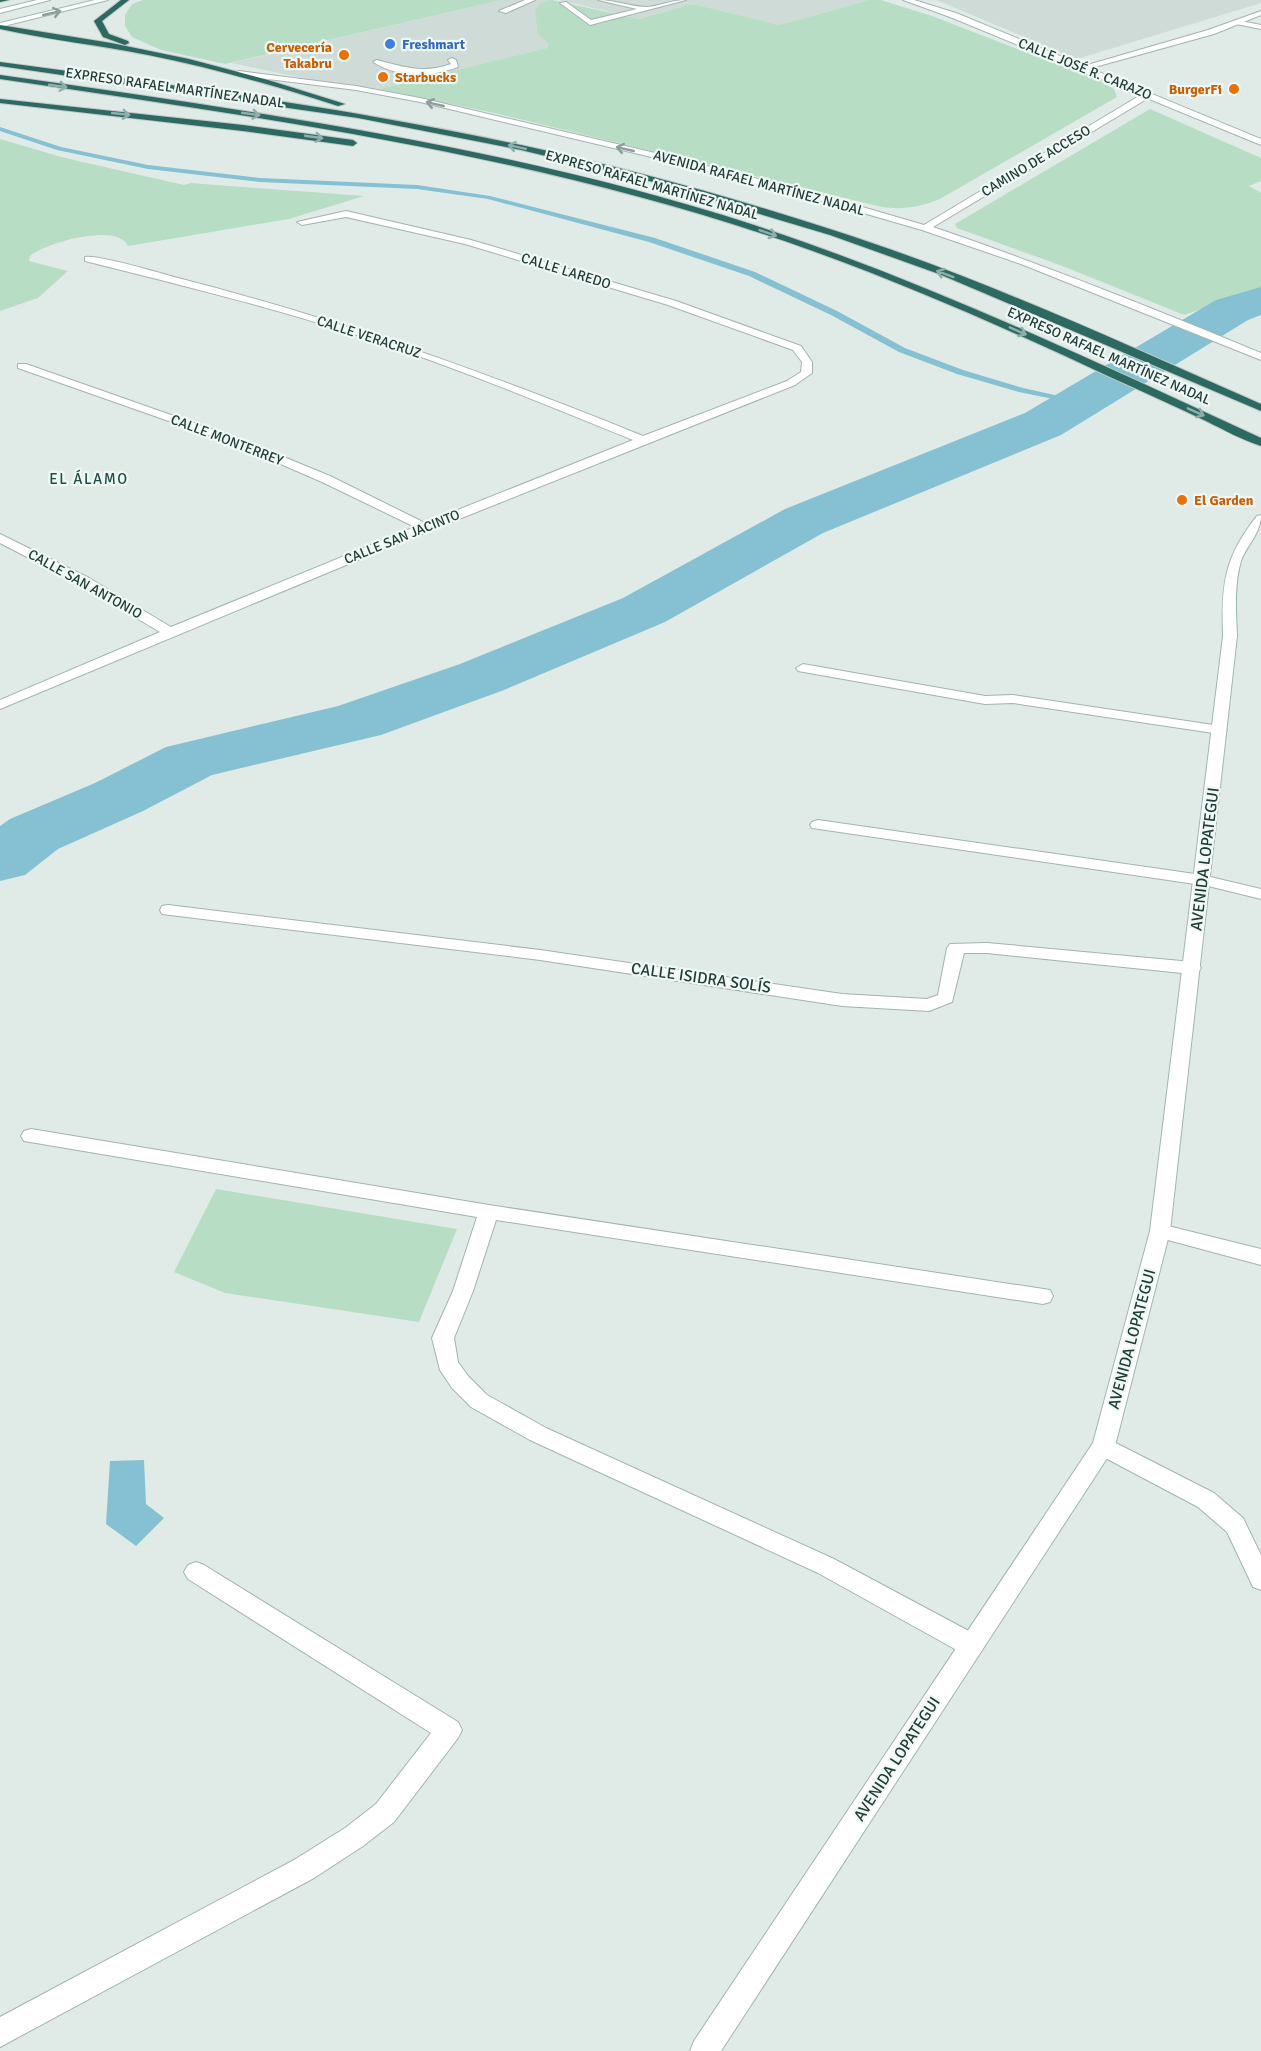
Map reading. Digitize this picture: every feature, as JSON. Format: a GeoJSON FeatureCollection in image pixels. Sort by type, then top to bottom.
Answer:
{"type":"FeatureCollection","features":[{"type":"Feature","properties":{"kind":"highway"},"geometry":{"type":"LineString","coordinates":[[0,0],[5,0]]}},
{"type":"Feature","properties":{"kind":"highway"},"geometry":{"type":"LineString","coordinates":[[125,0],[98,21],[101,30],[114,39],[152,53]]}},
{"type":"Feature","properties":{"kind":"highway"},"geometry":{"type":"LineString","coordinates":[[0,26],[334,102]]}},
{"type":"Feature","properties":{"kind":"highway"},"geometry":{"type":"LineString","coordinates":[[33,34],[152,53],[239,73],[403,124]]}},
{"type":"Feature","properties":{"kind":"highway","name":"EXPRESO RAFAEL MARTÍNEZ NADAL"},"geometry":{"type":"LineString","coordinates":[[0,64],[276,103],[403,124],[577,160],[709,195],[836,234],[1000,294],[1261,408]]}},
{"type":"Feature","properties":{"kind":"highway","name":"EXPRESO RAFAEL MARTÍNEZ NADAL"},"geometry":{"type":"LineString","coordinates":[[0,77],[313,123],[515,162],[749,226],[866,267],[965,307],[1261,441]]}},
{"type":"Feature","properties":{"kind":"highway"},"geometry":{"type":"LineString","coordinates":[[0,102],[243,128],[359,144]]}},
{"type":"Feature","properties":{"kind":"highway"},"geometry":{"type":"LineString","coordinates":[[371,146],[515,162]]}},
{"type":"Feature","properties":{"kind":"street"},"geometry":{"type":"LineString","coordinates":[[0,11],[46,0]]}},
{"type":"Feature","properties":{"kind":"street"},"geometry":{"type":"LineString","coordinates":[[0,26],[104,0]]}},
{"type":"Feature","properties":{"kind":"street"},"geometry":{"type":"LineString","coordinates":[[503,11],[531,0]]}},
{"type":"Feature","properties":{"kind":"street"},"geometry":{"type":"LineString","coordinates":[[602,0],[646,9]]}},
{"type":"Feature","properties":{"kind":"street"},"geometry":{"type":"LineString","coordinates":[[564,3],[590,23],[682,0]]}},
{"type":"Feature","properties":{"kind":"street","name":"CALLE JOSÉ R. CARAZO"},"geometry":{"type":"LineString","coordinates":[[908,0],[953,15],[1261,142]]}},
{"type":"Feature","properties":{"kind":"street"},"geometry":{"type":"LineString","coordinates":[[1081,68],[1239,22],[1261,13]]}},
{"type":"Feature","properties":{"kind":"street"},"geometry":{"type":"LineString","coordinates":[[1248,18],[1261,21]]}},
{"type":"Feature","properties":{"kind":"street"},"geometry":{"type":"LineString","coordinates":[[1239,22],[1261,27]]}},
{"type":"Feature","properties":{"kind":"street"},"geometry":{"type":"LineString","coordinates":[[377,62],[416,74],[448,68],[455,65],[452,60]]}},
{"type":"Feature","properties":{"kind":"street","name":"AVENIDA RAFAEL MARTÍNEZ NADAL"},"geometry":{"type":"LineString","coordinates":[[239,73],[356,88],[420,100],[825,199],[925,228],[1024,262],[1261,357]]}},
{"type":"Feature","properties":{"kind":"street","name":"CAMINO DE ACCESO"},"geometry":{"type":"LineString","coordinates":[[925,228],[1147,95]]}},
{"type":"Feature","properties":{"kind":"street","name":"CALLE LAREDO"},"geometry":{"type":"LineString","coordinates":[[302,222],[346,214],[357,216],[468,242],[568,271],[672,303],[797,348],[807,362],[806,373]]}},
{"type":"Feature","properties":{"kind":"street","name":"CALLE VERACRUZ"},"geometry":{"type":"LineString","coordinates":[[88,259],[224,292],[360,333],[486,377],[642,440]]}},
{"type":"Feature","properties":{"kind":"street","name":"CALLE MONTERREY"},"geometry":{"type":"LineString","coordinates":[[22,366],[241,442],[326,479],[426,528]]}},
{"type":"Feature","properties":{"kind":"street","name":"CALLE SAN JACINTO"},"geometry":{"type":"LineString","coordinates":[[0,705],[170,632],[642,440],[792,383],[806,373]]}},
{"type":"Feature","properties":{"kind":"street","name":"AVENIDA LOPATEGUI"},"geometry":{"type":"LineString","coordinates":[[704,2051],[1104,1446],[1160,1231],[1230,636],[1229,576],[1243,543],[1261,519]]}},
{"type":"Feature","properties":{"kind":"street","name":"CALLE SAN ANTONIO"},"geometry":{"type":"LineString","coordinates":[[0,538],[84,581],[170,632]]}},
{"type":"Feature","properties":{"kind":"street"},"geometry":{"type":"LineString","coordinates":[[803,668],[985,700],[1013,699],[1220,730]]}},
{"type":"Feature","properties":{"kind":"street"},"geometry":{"type":"LineString","coordinates":[[818,825],[1202,880],[1261,894]]}},
{"type":"Feature","properties":{"kind":"street","name":"CALLE ISIDRA SOLÍS"},"geometry":{"type":"LineString","coordinates":[[168,910],[540,955],[842,999],[929,1005],[946,998],[956,948],[987,948],[1192,968]]}},
{"type":"Feature","properties":{"kind":"street"},"geometry":{"type":"LineString","coordinates":[[31,1136],[489,1212],[1043,1296]]}},
{"type":"Feature","properties":{"kind":"street"},"geometry":{"type":"LineString","coordinates":[[489,1212],[463,1291],[443,1338],[448,1364],[460,1382],[479,1401],[538,1434],[826,1566],[971,1646]]}},
{"type":"Feature","properties":{"kind":"street"},"geometry":{"type":"LineString","coordinates":[[1160,1231],[1261,1257]]}},
{"type":"Feature","properties":{"kind":"street"},"geometry":{"type":"LineString","coordinates":[[1104,1446],[1214,1506],[1235,1525],[1261,1580]]}},
{"type":"Feature","properties":{"kind":"street"},"geometry":{"type":"LineString","coordinates":[[0,2033],[304,1869],[354,1837],[385,1813],[449,1730],[196,1572]]}},
{"type":"Feature","properties":{"kind":"shaded area"},"geometry":{"type":"Polygon","coordinates":[[[502,0],[552,0],[541,3],[550,44],[547,48],[379,89],[312,80],[231,63],[502,0]]]}},
{"type":"Feature","properties":{"kind":"shaded area"},"geometry":{"type":"Polygon","coordinates":[[[559,0],[869,0],[779,25],[693,4],[639,19],[559,0]]]}},
{"type":"Feature","properties":{"kind":"shaded area"},"geometry":{"type":"Polygon","coordinates":[[[936,0],[1261,0],[1261,3],[1077,59],[936,0]]]}},
{"type":"Feature","properties":{"kind":"green space"},"geometry":{"type":"Polygon","coordinates":[[[143,0],[502,0],[225,64],[161,50],[132,37],[125,26],[125,15],[132,4],[143,0]]]}},
{"type":"Feature","properties":{"kind":"green space"},"geometry":{"type":"Polygon","coordinates":[[[552,0],[639,19],[693,4],[779,25],[869,0],[881,0],[932,16],[1100,81],[1114,89],[1117,97],[940,199],[919,206],[898,208],[882,207],[499,114],[379,89],[547,48],[549,44],[538,34],[535,10],[541,3],[552,0]]]}},
{"type":"Feature","properties":{"kind":"green space"},"geometry":{"type":"Polygon","coordinates":[[[1150,109],[1261,158],[1261,181],[1249,186],[1261,193],[1261,289],[1184,315],[1065,267],[957,228],[955,224],[1150,109]]]}},
{"type":"Feature","properties":{"kind":"green space"},"geometry":{"type":"Polygon","coordinates":[[[0,139],[65,158],[184,185],[191,183],[364,196],[289,219],[128,246],[122,239],[111,236],[97,235],[65,241],[38,251],[30,256],[29,261],[68,271],[38,298],[0,311],[0,139]]]}},
{"type":"Feature","properties":{"kind":"green space"},"geometry":{"type":"Polygon","coordinates":[[[216,1189],[457,1229],[419,1322],[225,1293],[174,1272],[216,1189]]]}},
{"type":"Feature","properties":{"kind":"water"},"geometry":{"type":"Polygon","coordinates":[[[144,1460],[146,1504],[164,1518],[136,1546],[106,1524],[110,1461],[144,1460]]]}},
{"type":"Feature","properties":{"kind":"waterway"},"geometry":{"type":"LineString","coordinates":[[0,129],[59,149],[148,167],[260,180],[417,187],[488,197],[652,240],[752,274],[834,313],[902,350],[960,372],[1022,390],[1078,401]]}},
{"type":"Feature","properties":{"kind":"waterway"},"geometry":{"type":"LineString","coordinates":[[0,860],[34,834],[119,797],[189,761],[358,721],[482,677],[644,610],[804,521],[1043,424],[1232,310],[1261,300]]}},
{"type":"Feature","properties":{"kind":"place","name":"Freshmart"},"geometry":{"type":"Point","coordinates":[390,44]}},
{"type":"Feature","properties":{"kind":"place","name":"Cervecería Takabru"},"geometry":{"type":"Point","coordinates":[344,55]}},
{"type":"Feature","properties":{"kind":"place","name":"Starbucks"},"geometry":{"type":"Point","coordinates":[383,77]}},
{"type":"Feature","properties":{"kind":"place","name":"BurgerFi"},"geometry":{"type":"Point","coordinates":[1234,89]}},
{"type":"Feature","properties":{"kind":"place","name":"El Garden"},"geometry":{"type":"Point","coordinates":[1182,500]}},
{"type":"Feature","properties":{"kind":"district","name":"EL ÁLAMO"},"geometry":{"type":"Point","coordinates":[89,479]}}]}
